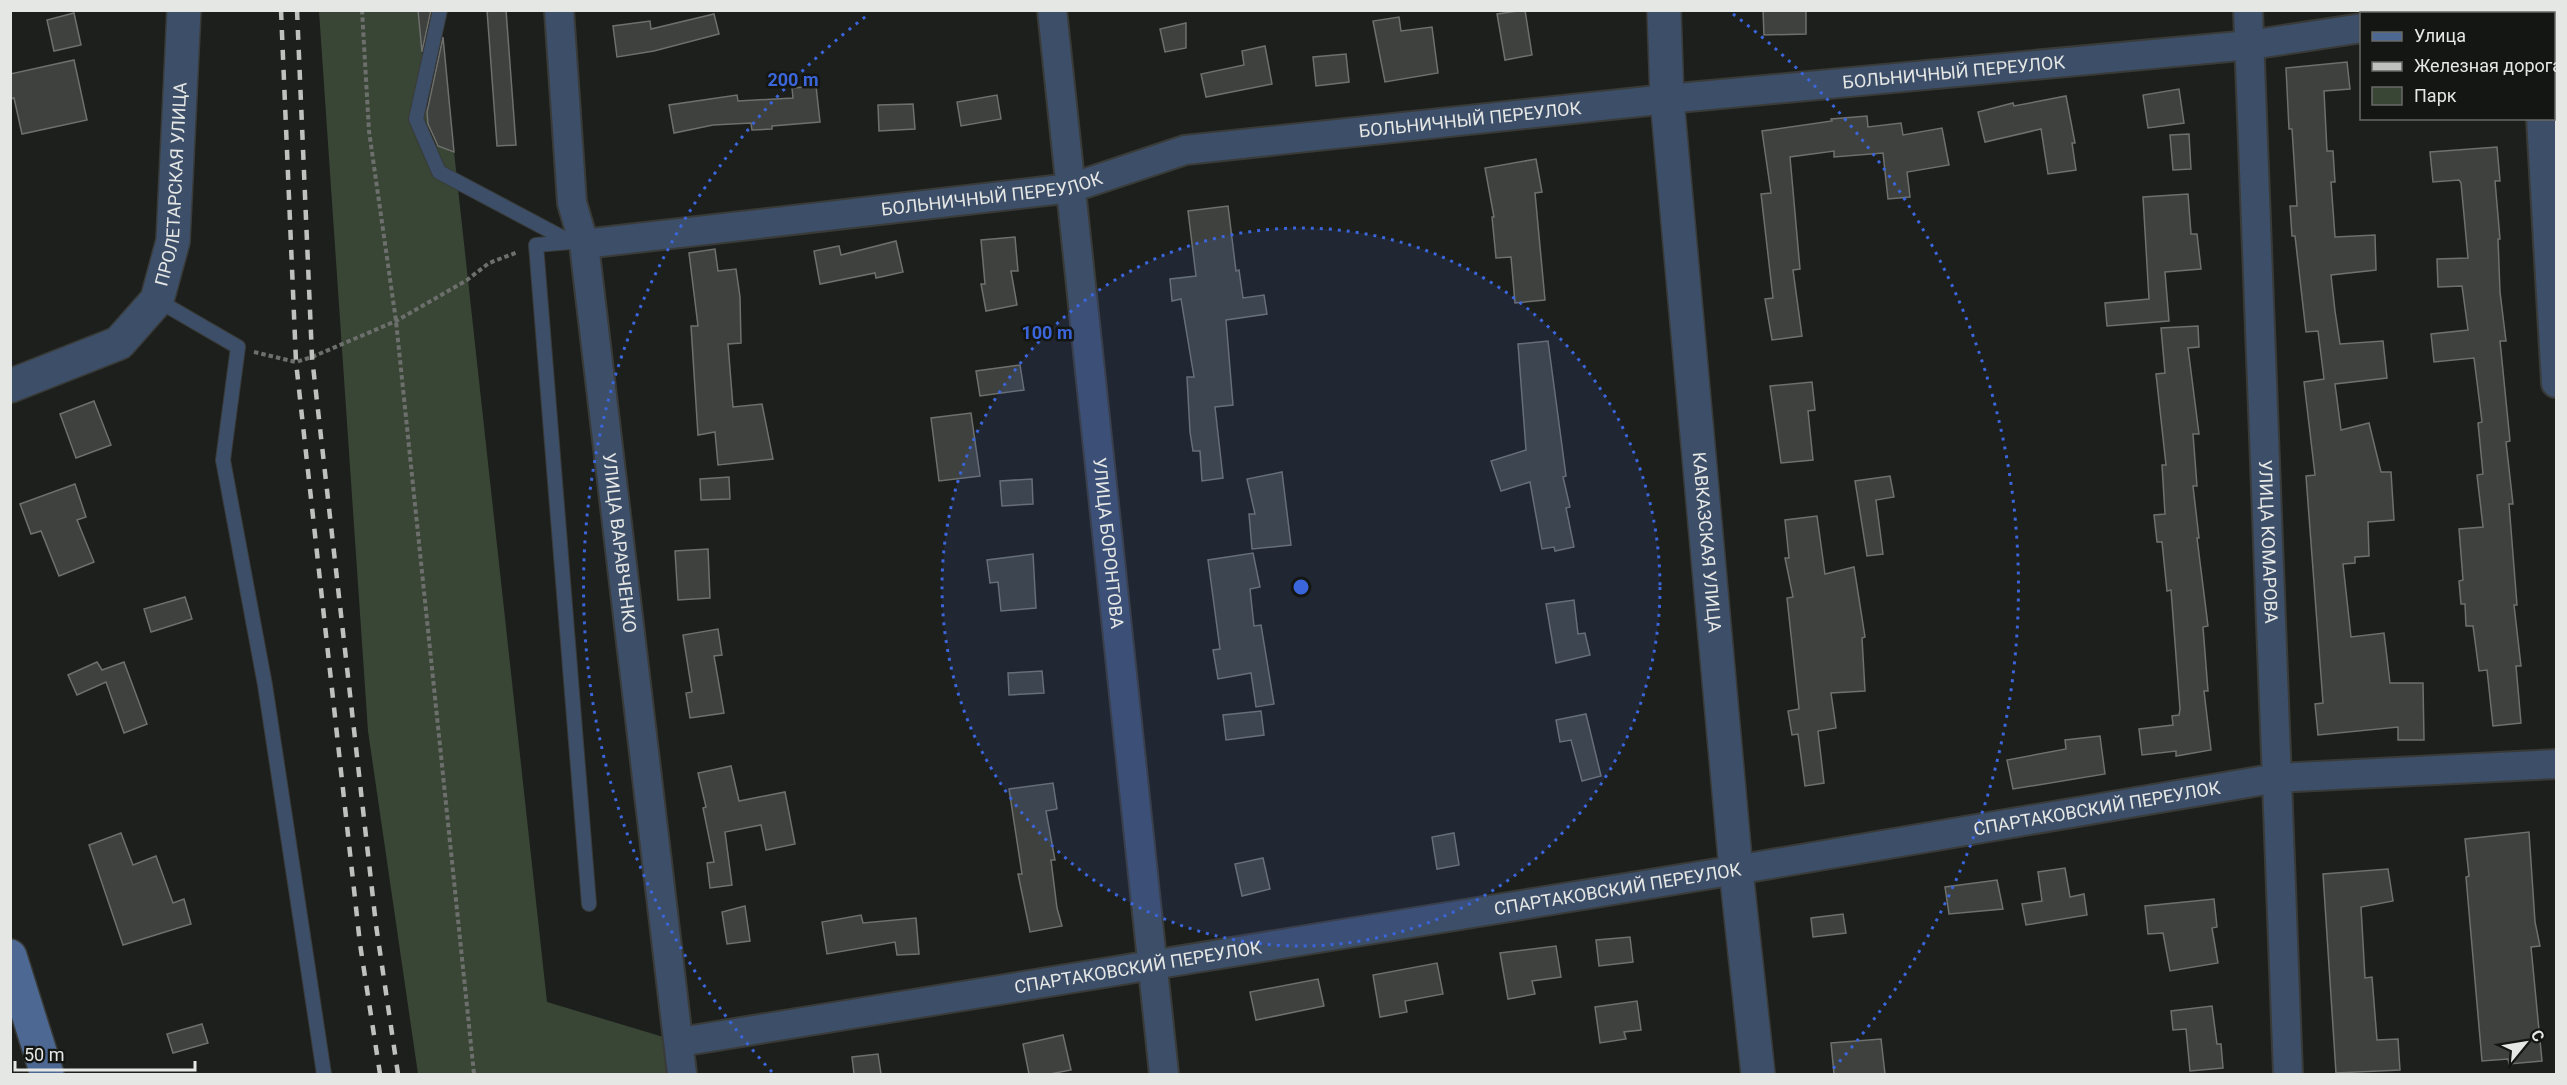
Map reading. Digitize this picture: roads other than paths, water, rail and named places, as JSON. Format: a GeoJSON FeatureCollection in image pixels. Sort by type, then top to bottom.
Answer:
{"type":"FeatureCollection","features":[{"type":"Feature","properties":{"kind":"main road"},"geometry":{"type":"LineString","coordinates":[[10,956],[47,1074]]}},
{"type":"Feature","properties":{"kind":"street","name":"ПРОЛЕТАРСКАЯ УЛИЦА"},"geometry":{"type":"LineString","coordinates":[[10,386],[119,343],[157,300],[174,241],[184,10]]}},
{"type":"Feature","properties":{"kind":"street","name":"УЛИЦА ВАРАВЧЕНКО"},"geometry":{"type":"LineString","coordinates":[[559,10],[572,203],[680,1042],[682,1074]]}},
{"type":"Feature","properties":{"kind":"street","name":"УЛИЦА БОРОНТОВА"},"geometry":{"type":"LineString","coordinates":[[1052,10],[1164,1074]]}},
{"type":"Feature","properties":{"kind":"street","name":"КАВКАЗСКАЯ УЛИЦА"},"geometry":{"type":"LineString","coordinates":[[1664,10],[1667,99],[1736,870],[1758,1074]]}},
{"type":"Feature","properties":{"kind":"street","name":"УЛИЦА КОМАРОВА"},"geometry":{"type":"LineString","coordinates":[[2248,10],[2288,1074]]}},
{"type":"Feature","properties":{"kind":"street","name":"БОЛЬНИЧНЫЙ ПЕРЕУЛОК"},"geometry":{"type":"LineString","coordinates":[[578,243],[1071,188],[1185,150],[1667,99],[2250,45],[2360,28]]}},
{"type":"Feature","properties":{"kind":"street"},"geometry":{"type":"LineString","coordinates":[[2541,120],[2556,383]]}},
{"type":"Feature","properties":{"kind":"street","name":"СПАРТАКОВСКИЙ ПЕРЕУЛОК"},"geometry":{"type":"LineString","coordinates":[[680,1042],[1736,870],[2277,778],[2556,764]]}},
{"type":"Feature","properties":{"kind":"lane"},"geometry":{"type":"LineString","coordinates":[[440,10],[416,119],[439,172],[578,243]]}},
{"type":"Feature","properties":{"kind":"lane"},"geometry":{"type":"LineString","coordinates":[[578,243],[536,245],[589,904]]}},
{"type":"Feature","properties":{"kind":"lane"},"geometry":{"type":"LineString","coordinates":[[157,300],[238,347],[224,460],[265,686],[324,1074]]}},
{"type":"Feature","properties":{"kind":"railway"},"geometry":{"type":"LineString","coordinates":[[281,10],[296,362],[360,944],[380,1074]]}},
{"type":"Feature","properties":{"kind":"railway"},"geometry":{"type":"LineString","coordinates":[[297,10],[312,357],[376,925],[398,1074]]}}]}
